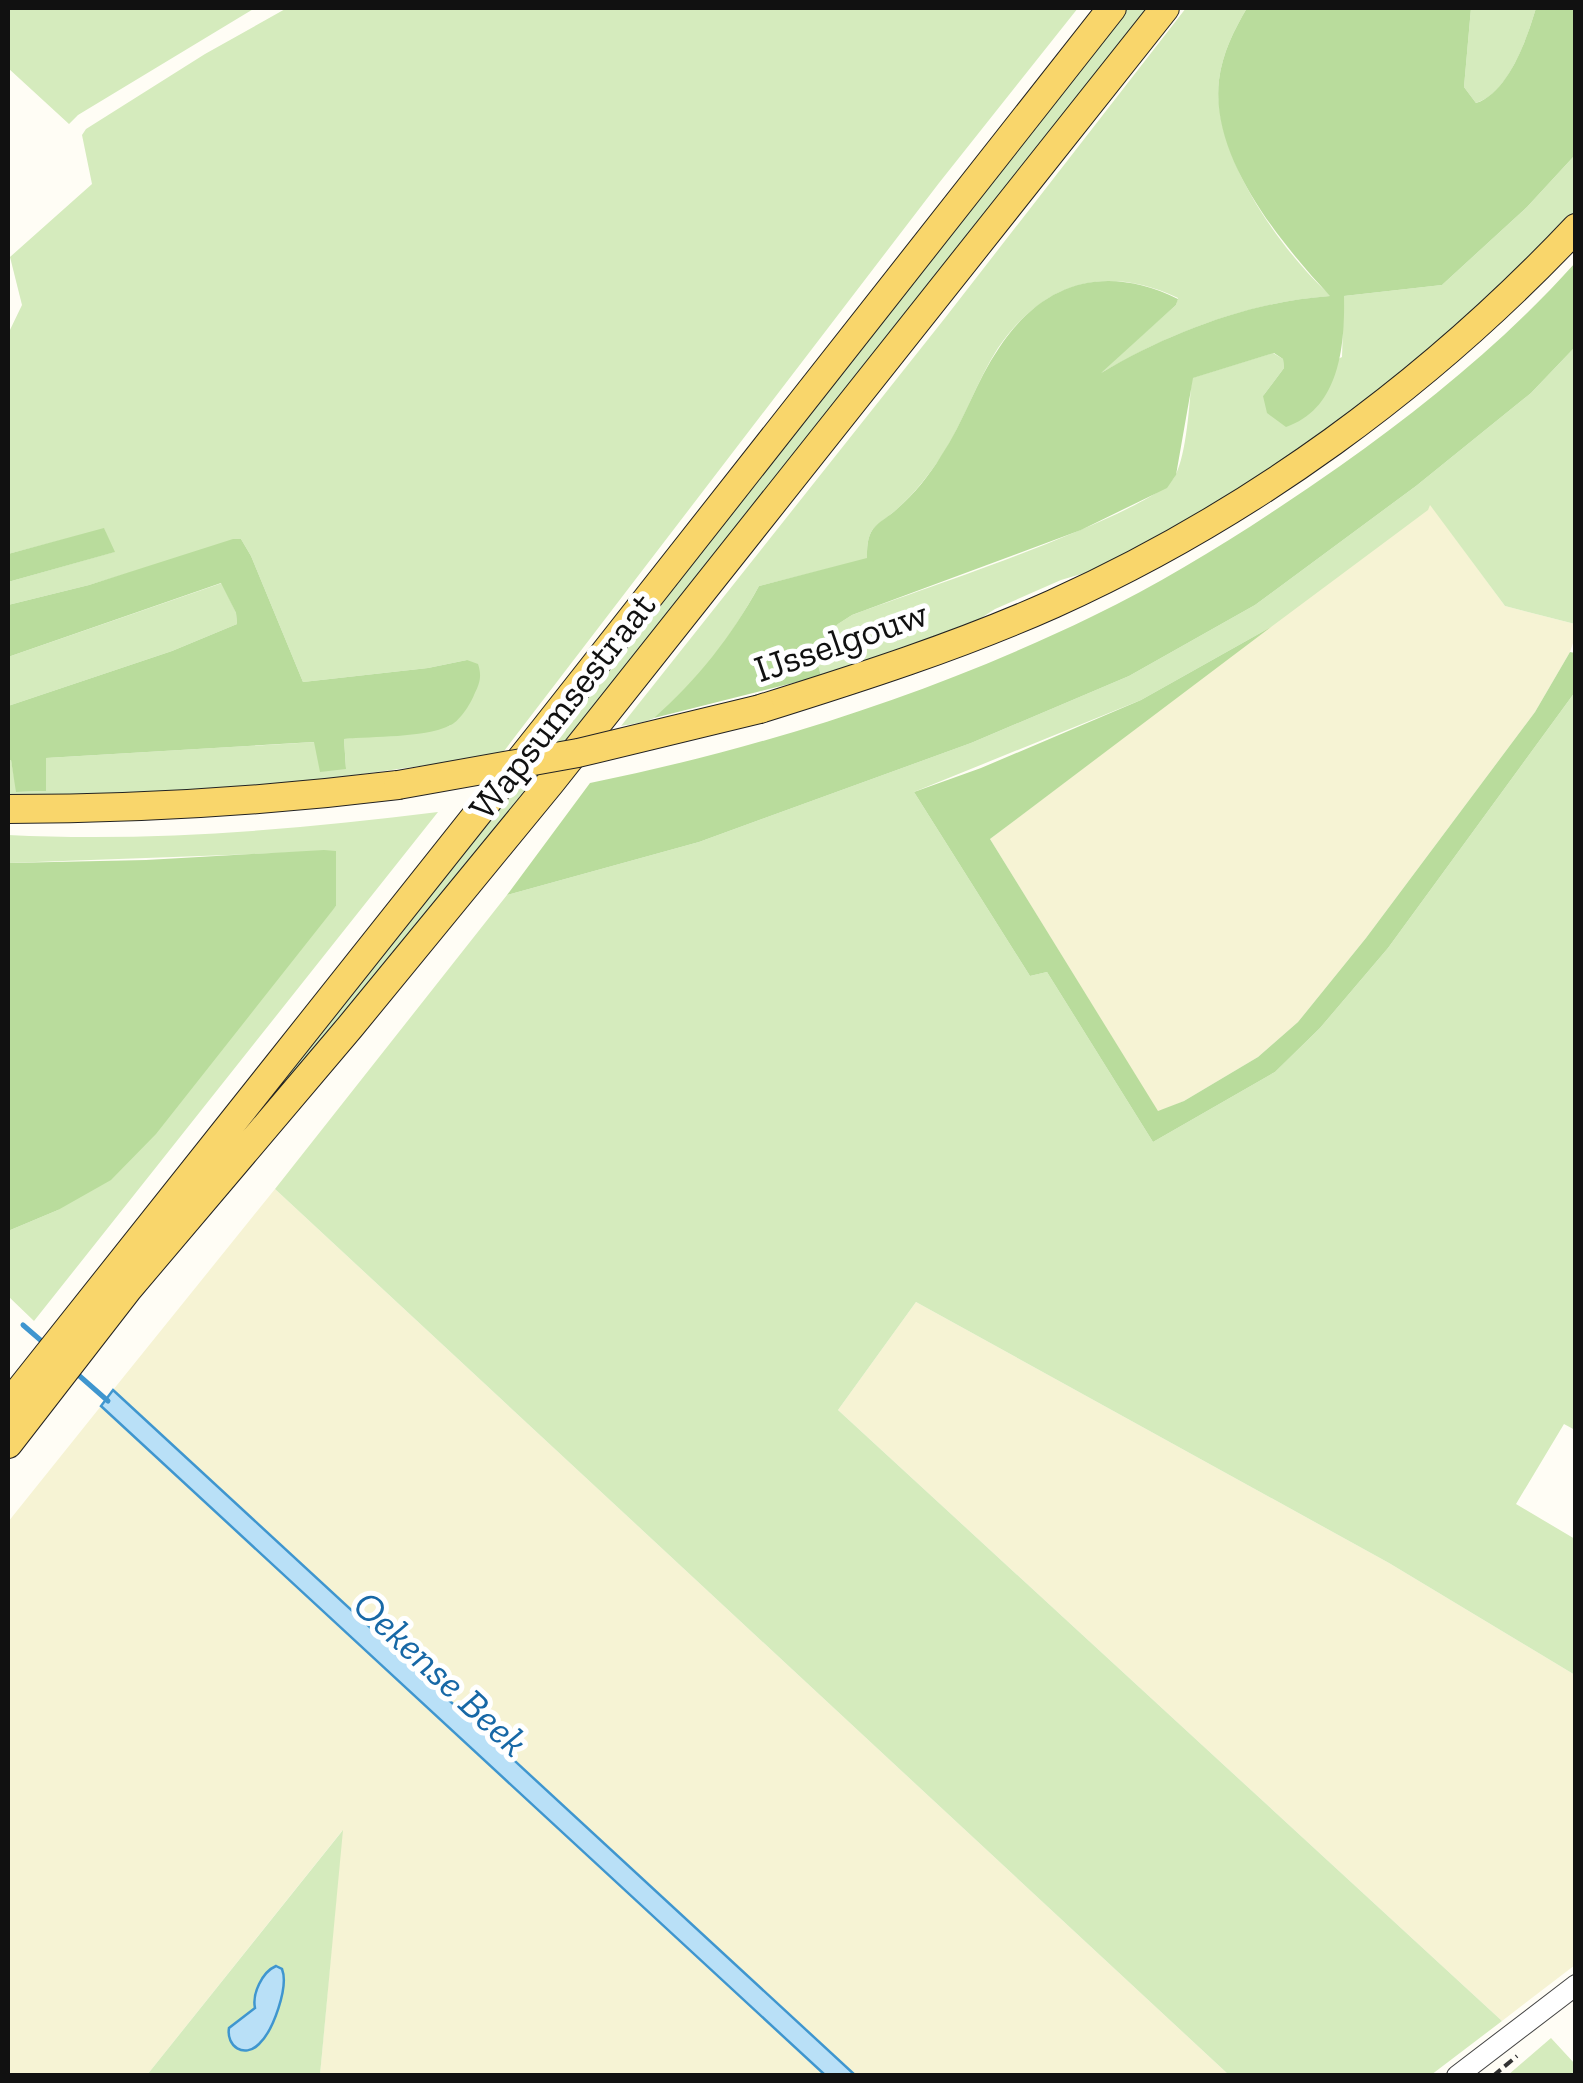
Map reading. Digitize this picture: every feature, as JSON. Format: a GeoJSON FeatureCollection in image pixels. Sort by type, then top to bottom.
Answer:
{"type":"FeatureCollection","features":[{"type":"Feature","properties":{"kind":"main road","name":"Wapsumsestraat"},"geometry":{"type":"LineString","coordinates":[[8,1444],[46,1375],[1112,8]]}},
{"type":"Feature","properties":{"kind":"main road","name":"Wapsumsestraat"},"geometry":{"type":"LineString","coordinates":[[67,1348],[538,797],[1165,8]]}},
{"type":"Feature","properties":{"kind":"main road","name":"IJsselgouw"},"geometry":{"type":"LineString","coordinates":[[8,809],[237,802],[398,785],[578,753],[760,709],[864,677],[1052,604],[1154,555],[1256,494],[1401,392],[1511,295],[1576,228]]}},
{"type":"Feature","properties":{"kind":"main road","name":"Wapsumsestraat"},"geometry":{"type":"LineString","coordinates":[[8,1405],[46,1375]]}},
{"type":"Feature","properties":{"kind":"street"},"geometry":{"type":"LineString","coordinates":[[1457,2076],[1576,1985]]}},
{"type":"Feature","properties":{"kind":"shaded area"},"geometry":{"type":"Polygon","coordinates":[[[1430,504],[1505,606],[1575,624],[1570,652],[1535,712],[1366,938],[1298,1022],[1258,1057],[1158,1112],[990,839],[1430,504]]]}},
{"type":"Feature","properties":{"kind":"shaded area"},"geometry":{"type":"Polygon","coordinates":[[[275,1189],[1229,2075],[855,2075],[385,1643],[113,1390],[275,1189]]]}},
{"type":"Feature","properties":{"kind":"shaded area"},"geometry":{"type":"Polygon","coordinates":[[[916,1302],[1389,1563],[1575,1675],[1575,1965],[1502,2021],[838,1410],[916,1302]]]}},
{"type":"Feature","properties":{"kind":"shaded area"},"geometry":{"type":"Polygon","coordinates":[[[101,1406],[825,2075],[320,2075],[342,1831],[147,2075],[8,2075],[8,1522],[101,1406]]]}},
{"type":"Feature","properties":{"kind":"green space"},"geometry":{"type":"Polygon","coordinates":[[[8,8],[255,8],[69,124],[8,68],[8,8]]]}},
{"type":"Feature","properties":{"kind":"green space"},"geometry":{"type":"Polygon","coordinates":[[[287,8],[1078,8],[939,183],[501,755],[259,788],[8,798],[8,760],[17,792],[46,791],[46,758],[315,742],[346,768],[344,739],[450,726],[467,660],[303,682],[241,539],[8,605],[8,582],[114,552],[104,529],[8,554],[8,334],[22,305],[10,257],[92,184],[82,135],[86,129],[287,8]]]}},
{"type":"Feature","properties":{"kind":"green space"},"geometry":{"type":"Polygon","coordinates":[[[1122,8],[1153,8],[747,525],[174,1220],[292,1063],[1122,8]]]}},
{"type":"Feature","properties":{"kind":"green space"},"geometry":{"type":"Polygon","coordinates":[[[1186,8],[1247,8],[1229,42],[1219,80],[1219,108],[1226,138],[1237,168],[1271,227],[1331,296],[1269,305],[1209,322],[1151,346],[1096,376],[1176,305],[1178,298],[1126,282],[1102,281],[1056,294],[1016,325],[998,348],[941,457],[909,497],[871,532],[867,559],[759,586],[712,660],[682,697],[652,719],[621,726],[945,318],[1186,8]]]}},
{"type":"Feature","properties":{"kind":"green space"},"geometry":{"type":"Polygon","coordinates":[[[1247,8],[1471,8],[1464,87],[1476,103],[1488,97],[1507,76],[1536,8],[1575,8],[1575,155],[1527,207],[1442,285],[1344,296],[1343,335],[1336,373],[1318,406],[1304,418],[1286,427],[1267,413],[1263,396],[1284,368],[1283,359],[1274,353],[1193,378],[1176,475],[1167,488],[1081,530],[852,615],[814,650],[821,676],[654,718],[712,657],[759,586],[867,558],[873,529],[931,471],[999,348],[1017,325],[1057,293],[1102,281],[1126,282],[1178,299],[1101,373],[1211,321],[1270,305],[1330,296],[1271,225],[1237,169],[1226,139],[1219,110],[1219,80],[1229,42],[1247,8]]]}},
{"type":"Feature","properties":{"kind":"green space"},"geometry":{"type":"Polygon","coordinates":[[[1471,8],[1536,8],[1522,49],[1507,76],[1488,97],[1476,103],[1464,87],[1471,8]]]}},
{"type":"Feature","properties":{"kind":"green space"},"geometry":{"type":"Polygon","coordinates":[[[1575,155],[1575,221],[1544,256],[1344,420],[1206,511],[1098,569],[1061,580],[995,609],[972,624],[821,676],[814,651],[838,624],[852,615],[1078,531],[1158,492],[1175,476],[1179,466],[1192,378],[1273,353],[1283,359],[1284,368],[1263,396],[1342,357],[1344,296],[1442,285],[1527,207],[1575,155]]]}},
{"type":"Feature","properties":{"kind":"green space"},"geometry":{"type":"Polygon","coordinates":[[[1575,263],[1575,347],[1531,393],[1416,486],[1255,605],[1129,676],[971,743],[699,842],[507,895],[590,783],[783,735],[910,693],[1033,644],[1189,565],[1310,487],[1403,420],[1493,345],[1575,263]]]}},
{"type":"Feature","properties":{"kind":"green space"},"geometry":{"type":"Polygon","coordinates":[[[1575,347],[1575,624],[1505,606],[1430,505],[1271,627],[1141,700],[914,792],[1030,976],[1047,972],[1153,1142],[1275,1072],[1320,1028],[1388,948],[1575,692],[1575,1430],[1564,1424],[1516,1504],[1575,1539],[1575,1675],[1389,1563],[916,1302],[838,1410],[1502,2021],[1431,2075],[1229,2075],[275,1189],[507,895],[699,842],[971,743],[1129,676],[1255,605],[1416,486],[1531,393],[1575,347]]]}},
{"type":"Feature","properties":{"kind":"green space"},"geometry":{"type":"Polygon","coordinates":[[[104,528],[115,552],[8,582],[8,554],[104,528]]]}},
{"type":"Feature","properties":{"kind":"green space"},"geometry":{"type":"Polygon","coordinates":[[[241,539],[251,556],[303,682],[467,660],[478,664],[480,676],[464,713],[449,726],[425,733],[344,739],[346,769],[320,772],[314,742],[46,758],[46,791],[16,792],[8,760],[8,706],[172,651],[237,624],[236,613],[221,583],[8,657],[8,605],[89,585],[241,539]]]}},
{"type":"Feature","properties":{"kind":"green space"},"geometry":{"type":"Polygon","coordinates":[[[222,583],[237,624],[172,651],[8,706],[8,657],[222,583]]]}},
{"type":"Feature","properties":{"kind":"green space"},"geometry":{"type":"Polygon","coordinates":[[[1271,627],[990,839],[1158,1111],[1184,1101],[1258,1057],[1298,1022],[1366,938],[1535,712],[1570,652],[1575,653],[1575,692],[1388,948],[1320,1028],[1275,1072],[1153,1142],[1047,972],[1030,976],[914,792],[1141,700],[1271,627]]]}},
{"type":"Feature","properties":{"kind":"green space"},"geometry":{"type":"Polygon","coordinates":[[[438,812],[34,1321],[8,1296],[8,1231],[58,1210],[336,906],[336,851],[8,863],[8,835],[223,833],[438,812]]]}},
{"type":"Feature","properties":{"kind":"green space"},"geometry":{"type":"Polygon","coordinates":[[[336,851],[336,906],[156,1134],[111,1180],[58,1210],[8,1231],[8,863],[336,851]]]}},
{"type":"Feature","properties":{"kind":"green space"},"geometry":{"type":"Polygon","coordinates":[[[343,1830],[320,2075],[147,2075],[343,1830]]]}},
{"type":"Feature","properties":{"kind":"green space"},"geometry":{"type":"Polygon","coordinates":[[[1551,2038],[1575,2064],[1575,2075],[1508,2075],[1551,2038]]]}},
{"type":"Feature","properties":{"kind":"water"},"geometry":{"type":"Polygon","coordinates":[[[113,1390],[855,2075],[825,2075],[101,1406],[113,1390]]]}},
{"type":"Feature","properties":{"kind":"water"},"geometry":{"type":"Polygon","coordinates":[[[276,1966],[282,1969],[284,1977],[274,2019],[259,2044],[248,2050],[237,2048],[230,2040],[229,2028],[255,2008],[259,1984],[276,1966]]]}},
{"type":"Feature","properties":{"kind":"waterway","name":"Oekense Beek"},"geometry":{"type":"LineString","coordinates":[[23,1325],[45,1344]]}},
{"type":"Feature","properties":{"kind":"waterway","name":"Oekense Beek"},"geometry":{"type":"LineString","coordinates":[[75,1372],[108,1401]]}}]}
